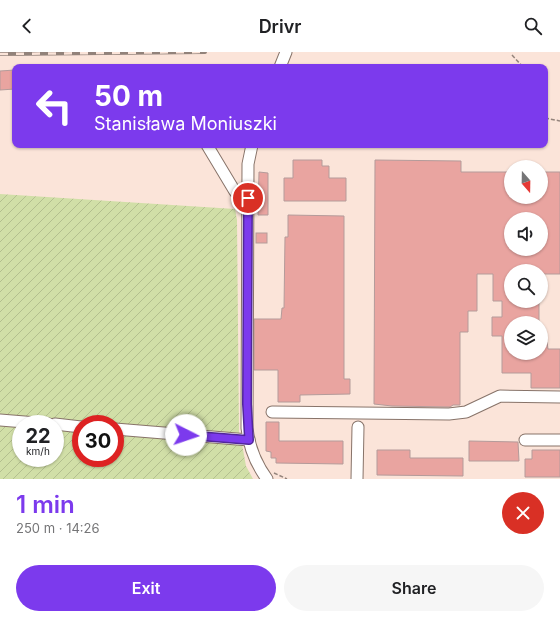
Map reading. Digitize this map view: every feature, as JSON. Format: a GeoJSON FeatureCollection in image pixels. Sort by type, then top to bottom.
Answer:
{"type":"FeatureCollection","features":[{"type":"Feature","properties":{"kind":"street"},"geometry":{"type":"LineString","coordinates":[[281,64],[286,52]]}},
{"type":"Feature","properties":{"kind":"street"},"geometry":{"type":"LineString","coordinates":[[209,148],[234,190],[238,194],[248,198]]}},
{"type":"Feature","properties":{"kind":"street"},"geometry":{"type":"LineString","coordinates":[[251,148],[248,164],[247,404],[249,440],[258,465],[267,479]]}},
{"type":"Feature","properties":{"kind":"street"},"geometry":{"type":"LineString","coordinates":[[272,412],[449,414],[466,412],[500,396],[560,397]]}},
{"type":"Feature","properties":{"kind":"street"},"geometry":{"type":"LineString","coordinates":[[0,420],[12,421]]}},
{"type":"Feature","properties":{"kind":"street"},"geometry":{"type":"LineString","coordinates":[[357,479],[358,427]]}},
{"type":"Feature","properties":{"kind":"street"},"geometry":{"type":"LineString","coordinates":[[124,430],[249,440]]}},
{"type":"Feature","properties":{"kind":"street"},"geometry":{"type":"LineString","coordinates":[[525,440],[560,440]]}},
{"type":"Feature","properties":{"kind":"path"},"geometry":{"type":"LineString","coordinates":[[512,55],[520,64]]}},
{"type":"Feature","properties":{"kind":"path"},"geometry":{"type":"LineString","coordinates":[[548,119],[560,121]]}},
{"type":"Feature","properties":{"kind":"green space"},"geometry":{"type":"Polygon","coordinates":[[[0,194],[235,209],[237,220],[239,433],[124,424],[124,415],[72,415],[72,420],[64,420],[64,415],[0,415],[0,194]]]}},
{"type":"Feature","properties":{"kind":"green space"},"geometry":{"type":"Polygon","coordinates":[[[0,424],[12,425],[12,467],[64,467],[64,430],[72,430],[72,467],[124,467],[124,435],[242,444],[246,466],[253,479],[0,479],[0,424]]]}},
{"type":"Feature","properties":{"kind":"building"},"geometry":{"type":"Polygon","coordinates":[[[12,70],[12,89],[0,90],[0,71],[12,70]]]}},
{"type":"Feature","properties":{"kind":"building"},"geometry":{"type":"Polygon","coordinates":[[[293,160],[322,160],[322,166],[329,166],[329,178],[346,178],[346,201],[284,201],[284,178],[293,178],[293,160]]]}},
{"type":"Feature","properties":{"kind":"building"},"geometry":{"type":"Polygon","coordinates":[[[375,160],[461,161],[461,172],[504,172],[504,204],[548,204],[548,172],[560,172],[560,274],[548,274],[548,264],[504,264],[504,308],[539,308],[539,316],[504,316],[504,360],[548,360],[548,349],[560,349],[560,388],[531,388],[531,373],[502,373],[502,336],[492,336],[492,317],[502,317],[502,301],[493,301],[493,274],[477,274],[477,311],[468,311],[468,332],[460,332],[460,405],[453,405],[450,407],[392,406],[374,404],[375,160]]]}},
{"type":"Feature","properties":{"kind":"building"},"geometry":{"type":"Polygon","coordinates":[[[259,172],[268,173],[268,215],[258,215],[259,172]]]}},
{"type":"Feature","properties":{"kind":"building"},"geometry":{"type":"Polygon","coordinates":[[[288,215],[344,216],[344,379],[350,379],[350,394],[300,395],[300,402],[278,402],[278,370],[254,370],[254,319],[281,319],[282,308],[284,308],[285,237],[288,237],[288,215]]]}},
{"type":"Feature","properties":{"kind":"building"},"geometry":{"type":"Polygon","coordinates":[[[256,233],[267,233],[267,243],[256,243],[256,233]]]}},
{"type":"Feature","properties":{"kind":"building"},"geometry":{"type":"Polygon","coordinates":[[[266,422],[279,422],[279,441],[343,441],[343,464],[276,463],[276,458],[271,458],[271,452],[266,451],[266,422]]]}},
{"type":"Feature","properties":{"kind":"building"},"geometry":{"type":"Polygon","coordinates":[[[469,441],[518,442],[519,461],[469,461],[469,441]]]}},
{"type":"Feature","properties":{"kind":"building"},"geometry":{"type":"Polygon","coordinates":[[[377,450],[410,450],[410,458],[463,458],[463,476],[377,475],[377,450]]]}},
{"type":"Feature","properties":{"kind":"building"},"geometry":{"type":"Polygon","coordinates":[[[532,450],[560,450],[560,477],[525,477],[525,459],[532,459],[532,450]]]}},
{"type":"Feature","properties":{"kind":"railway"},"geometry":{"type":"LineString","coordinates":[[0,54],[205,52]]}},
{"type":"Feature","properties":{"kind":"route"},"geometry":{"type":"LineString","coordinates":[[186,435],[249,440],[247,428],[248,198]]}}]}
